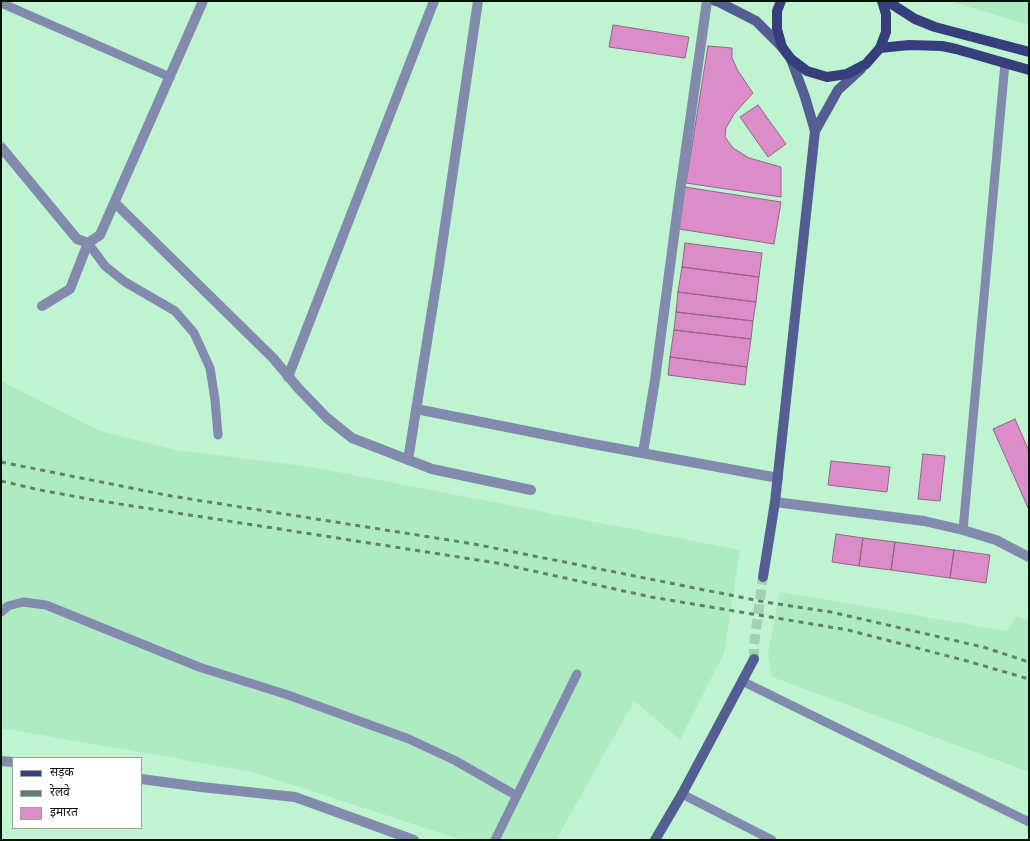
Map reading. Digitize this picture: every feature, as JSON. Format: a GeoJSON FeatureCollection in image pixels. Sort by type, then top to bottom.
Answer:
{"type":"FeatureCollection","features":[{"type":"Feature","properties":{"kind":"main road"},"geometry":{"type":"LineString","coordinates":[[781,1],[778,11],[777,29],[782,47],[791,59],[807,71],[827,77],[847,74],[866,64],[880,48],[886,32],[886,14],[882,1]]}},
{"type":"Feature","properties":{"kind":"main road"},"geometry":{"type":"LineString","coordinates":[[887,1],[915,18],[935,27],[1029,52]]}},
{"type":"Feature","properties":{"kind":"main road"},"geometry":{"type":"LineString","coordinates":[[880,48],[909,45],[942,46],[1029,70]]}},
{"type":"Feature","properties":{"kind":"street"},"geometry":{"type":"LineString","coordinates":[[42,306],[70,289],[88,243],[100,235],[202,1]]}},
{"type":"Feature","properties":{"kind":"street"},"geometry":{"type":"LineString","coordinates":[[288,377],[434,1]]}},
{"type":"Feature","properties":{"kind":"street"},"geometry":{"type":"LineString","coordinates":[[408,460],[438,273],[478,1]]}},
{"type":"Feature","properties":{"kind":"street"},"geometry":{"type":"LineString","coordinates":[[642,453],[655,380],[707,1]]}},
{"type":"Feature","properties":{"kind":"street"},"geometry":{"type":"LineString","coordinates":[[718,1],[756,21],[782,47]]}},
{"type":"Feature","properties":{"kind":"street"},"geometry":{"type":"LineString","coordinates":[[763,576],[778,478],[815,130],[791,59]]}},
{"type":"Feature","properties":{"kind":"street"},"geometry":{"type":"LineString","coordinates":[[815,130],[838,90],[866,64]]}},
{"type":"Feature","properties":{"kind":"street"},"geometry":{"type":"LineString","coordinates":[[1,147],[77,239],[88,243]]}},
{"type":"Feature","properties":{"kind":"street"},"geometry":{"type":"LineString","coordinates":[[115,203],[272,358],[327,418],[352,438],[432,469],[532,490]]}},
{"type":"Feature","properties":{"kind":"street"},"geometry":{"type":"LineString","coordinates":[[416,409],[582,442],[778,478]]}},
{"type":"Feature","properties":{"kind":"street"},"geometry":{"type":"LineString","coordinates":[[775,502],[924,521],[963,530],[996,540],[1029,557]]}},
{"type":"Feature","properties":{"kind":"street"},"geometry":{"type":"LineString","coordinates":[[655,840],[682,794],[754,659]]}},
{"type":"Feature","properties":{"kind":"street"},"geometry":{"type":"LineString","coordinates":[[1,761],[12,762]]}},
{"type":"Feature","properties":{"kind":"street"},"geometry":{"type":"LineString","coordinates":[[142,779],[295,797],[414,840]]}},
{"type":"Feature","properties":{"kind":"lane"},"geometry":{"type":"LineString","coordinates":[[1,2],[170,77]]}},
{"type":"Feature","properties":{"kind":"lane"},"geometry":{"type":"LineString","coordinates":[[963,530],[1005,63]]}},
{"type":"Feature","properties":{"kind":"lane"},"geometry":{"type":"LineString","coordinates":[[88,243],[105,266],[125,282],[175,311],[194,333],[210,368],[218,435]]}},
{"type":"Feature","properties":{"kind":"lane"},"geometry":{"type":"LineString","coordinates":[[1,612],[8,606],[23,602],[46,605],[199,667],[288,695],[408,739],[456,761],[517,796]]}},
{"type":"Feature","properties":{"kind":"lane"},"geometry":{"type":"LineString","coordinates":[[495,840],[577,674]]}},
{"type":"Feature","properties":{"kind":"lane"},"geometry":{"type":"LineString","coordinates":[[742,681],[1029,822]]}},
{"type":"Feature","properties":{"kind":"lane"},"geometry":{"type":"LineString","coordinates":[[682,794],[772,840]]}},
{"type":"Feature","properties":{"kind":"shaded area"},"geometry":{"type":"Polygon","coordinates":[[[950,1],[1029,1],[1029,25],[950,1]]]}},
{"type":"Feature","properties":{"kind":"shaded area"},"geometry":{"type":"Polygon","coordinates":[[[1,381],[100,431],[176,450],[312,467],[740,550],[724,653],[680,740],[634,701],[556,840],[462,840],[253,772],[1,728],[1,381]]]}},
{"type":"Feature","properties":{"kind":"shaded area"},"geometry":{"type":"Polygon","coordinates":[[[780,592],[1008,631],[1016,616],[1029,621],[1029,772],[772,677],[768,654],[780,592]]]}},
{"type":"Feature","properties":{"kind":"building"},"geometry":{"type":"Polygon","coordinates":[[[613,25],[689,37],[685,58],[609,47],[613,25]]]}},
{"type":"Feature","properties":{"kind":"building"},"geometry":{"type":"Polygon","coordinates":[[[708,46],[732,48],[732,58],[738,71],[753,93],[734,114],[726,128],[725,137],[733,148],[749,158],[781,167],[781,197],[686,183],[708,46]]]}},
{"type":"Feature","properties":{"kind":"building"},"geometry":{"type":"Polygon","coordinates":[[[758,105],[786,144],[768,157],[740,117],[758,105]]]}},
{"type":"Feature","properties":{"kind":"building"},"geometry":{"type":"Polygon","coordinates":[[[685,187],[781,202],[774,244],[679,229],[685,187]]]}},
{"type":"Feature","properties":{"kind":"building"},"geometry":{"type":"Polygon","coordinates":[[[685,243],[762,253],[759,277],[682,267],[685,243]]]}},
{"type":"Feature","properties":{"kind":"building"},"geometry":{"type":"Polygon","coordinates":[[[682,267],[759,277],[756,302],[678,292],[682,267]]]}},
{"type":"Feature","properties":{"kind":"building"},"geometry":{"type":"Polygon","coordinates":[[[678,292],[756,302],[753,321],[676,312],[678,292]]]}},
{"type":"Feature","properties":{"kind":"building"},"geometry":{"type":"Polygon","coordinates":[[[676,312],[753,321],[751,339],[674,330],[676,312]]]}},
{"type":"Feature","properties":{"kind":"building"},"geometry":{"type":"Polygon","coordinates":[[[674,330],[751,339],[747,367],[670,357],[674,330]]]}},
{"type":"Feature","properties":{"kind":"building"},"geometry":{"type":"Polygon","coordinates":[[[670,357],[747,367],[745,385],[668,375],[670,357]]]}},
{"type":"Feature","properties":{"kind":"building"},"geometry":{"type":"Polygon","coordinates":[[[1015,419],[1029,451],[1029,510],[993,429],[1015,419]]]}},
{"type":"Feature","properties":{"kind":"building"},"geometry":{"type":"Polygon","coordinates":[[[923,454],[945,456],[940,501],[918,499],[923,454]]]}},
{"type":"Feature","properties":{"kind":"building"},"geometry":{"type":"Polygon","coordinates":[[[831,461],[890,467],[887,492],[828,485],[831,461]]]}},
{"type":"Feature","properties":{"kind":"building"},"geometry":{"type":"Polygon","coordinates":[[[836,534],[863,538],[859,566],[832,562],[836,534]]]}},
{"type":"Feature","properties":{"kind":"building"},"geometry":{"type":"Polygon","coordinates":[[[863,538],[895,542],[891,570],[859,566],[863,538]]]}},
{"type":"Feature","properties":{"kind":"building"},"geometry":{"type":"Polygon","coordinates":[[[895,542],[954,550],[950,578],[891,570],[895,542]]]}},
{"type":"Feature","properties":{"kind":"building"},"geometry":{"type":"Polygon","coordinates":[[[954,550],[990,555],[986,583],[950,578],[954,550]]]}},
{"type":"Feature","properties":{"kind":"tunnel"},"geometry":{"type":"LineString","coordinates":[[754,659],[754,645],[763,577]]}},
{"type":"Feature","properties":{"kind":"railway"},"geometry":{"type":"LineString","coordinates":[[1,462],[171,496],[474,544],[765,602],[831,612],[983,647],[1029,662]]}},
{"type":"Feature","properties":{"kind":"railway"},"geometry":{"type":"LineString","coordinates":[[1,481],[94,500],[497,563],[651,597],[848,630],[1029,679]]}}]}
